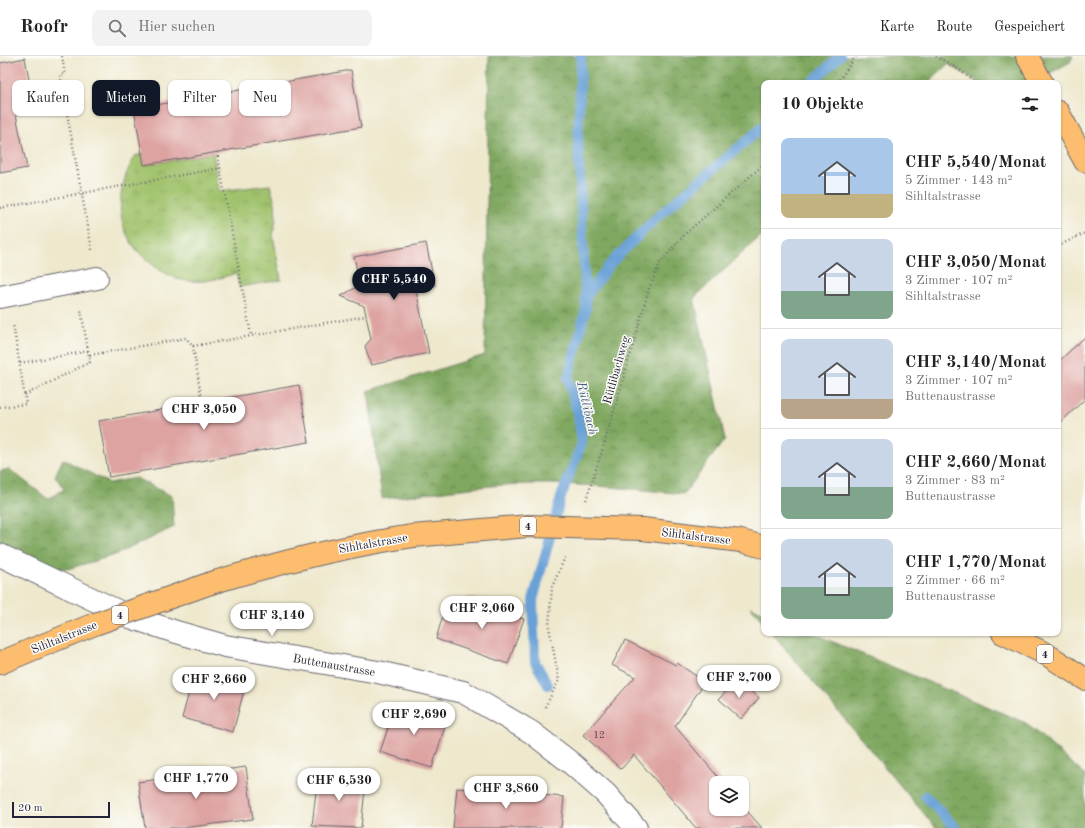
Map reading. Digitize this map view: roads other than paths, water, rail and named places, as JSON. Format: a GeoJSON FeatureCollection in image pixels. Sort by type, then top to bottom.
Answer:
{"type":"FeatureCollection","features":[{"type":"Feature","properties":{"kind":"main road"},"geometry":{"type":"LineString","coordinates":[[1027,56],[1040,80]]}},
{"type":"Feature","properties":{"kind":"main road"},"geometry":{"type":"LineString","coordinates":[[1061,117],[1085,161]]}},
{"type":"Feature","properties":{"kind":"main road","name":"Sihltalstrasse"},"geometry":{"type":"LineString","coordinates":[[0,663],[95,624],[211,583],[281,562],[375,542],[413,536],[528,526],[643,530],[741,541],[761,546]]}},
{"type":"Feature","properties":{"kind":"main road","name":"4"},"geometry":{"type":"LineString","coordinates":[[1009,636],[1046,654],[1085,679]]}},
{"type":"Feature","properties":{"kind":"street"},"geometry":{"type":"LineString","coordinates":[[4,297],[87,280]]}},
{"type":"Feature","properties":{"kind":"street","name":"Buttenaustrasse"},"geometry":{"type":"LineString","coordinates":[[0,555],[110,608],[152,624],[225,646],[378,672],[463,692],[531,732],[571,763],[606,794],[636,828]]}},
{"type":"Feature","properties":{"kind":"waterway","name":"Rütlibach"},"geometry":{"type":"LineString","coordinates":[[548,685],[535,662],[533,600],[561,497],[582,443],[578,415],[568,378],[586,309],[578,139],[581,56]]}},
{"type":"Feature","properties":{"kind":"waterway"},"geometry":{"type":"LineString","coordinates":[[814,80],[840,56]]}},
{"type":"Feature","properties":{"kind":"waterway"},"geometry":{"type":"LineString","coordinates":[[586,297],[610,264],[656,218],[761,129]]}},
{"type":"Feature","properties":{"kind":"waterway"},"geometry":{"type":"LineString","coordinates":[[925,796],[956,828]]}}]}
